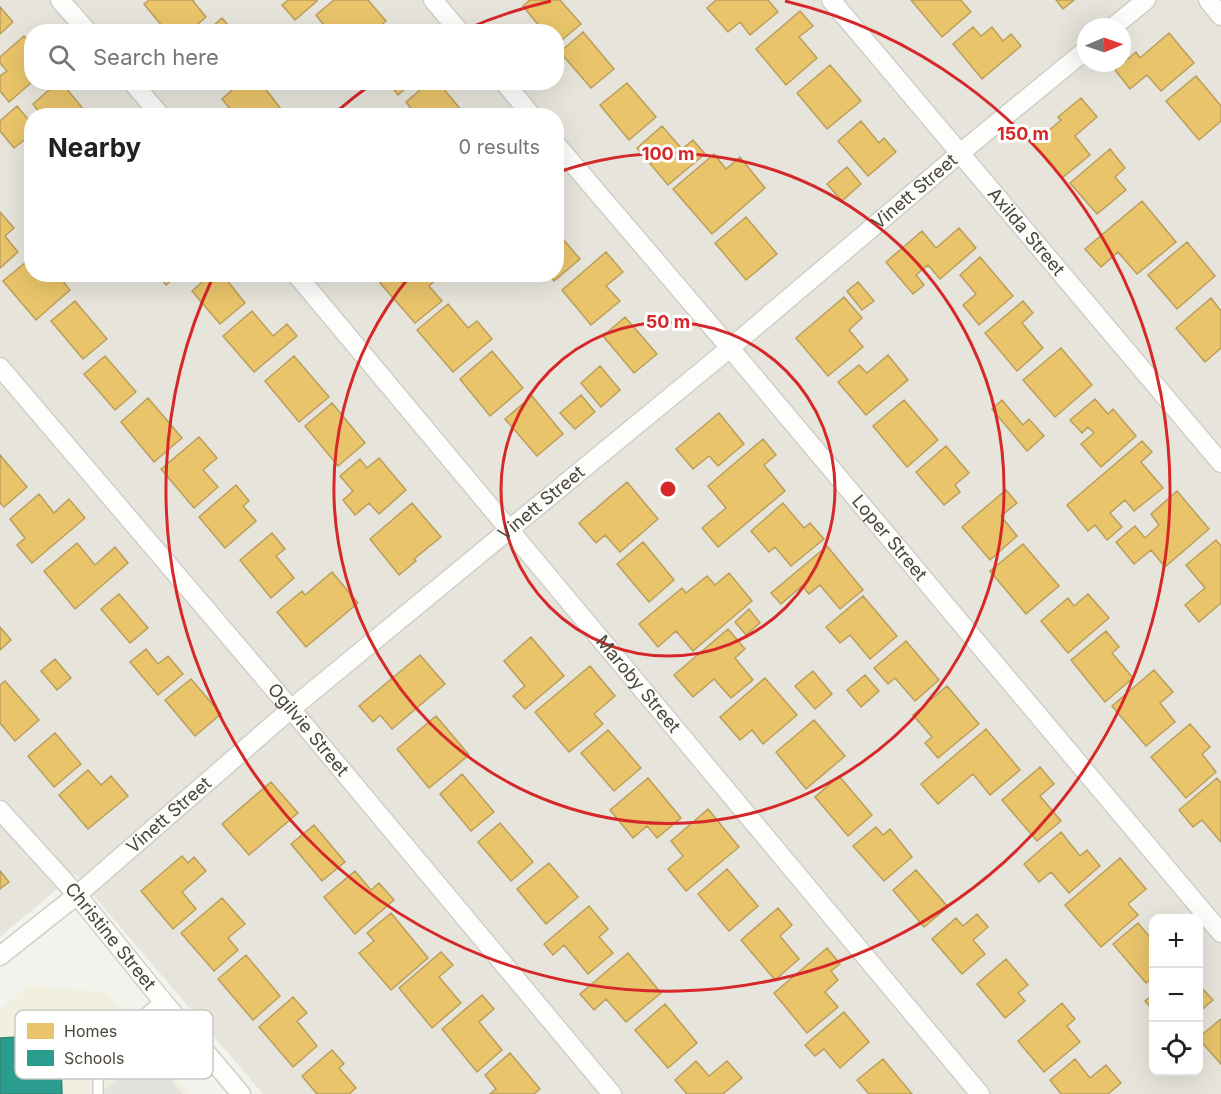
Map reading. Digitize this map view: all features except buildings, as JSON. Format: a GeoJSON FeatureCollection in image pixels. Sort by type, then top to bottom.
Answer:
{"type":"FeatureCollection","features":[{"type":"Feature","properties":{"kind":"street"},"geometry":{"type":"LineString","coordinates":[[60,0],[81,24]]}},
{"type":"Feature","properties":{"kind":"street"},"geometry":{"type":"LineString","coordinates":[[433,0],[453,24]]}},
{"type":"Feature","properties":{"kind":"street","name":"Axilda Street"},"geometry":{"type":"LineString","coordinates":[[831,0],[1221,463]]}},
{"type":"Feature","properties":{"kind":"street"},"geometry":{"type":"LineString","coordinates":[[1124,18],[1146,0]]}},
{"type":"Feature","properties":{"kind":"street"},"geometry":{"type":"LineString","coordinates":[[1208,0],[1221,16]]}},
{"type":"Feature","properties":{"kind":"street","name":"Vinett Street"},"geometry":{"type":"LineString","coordinates":[[0,956],[76,895],[291,709],[730,348],[1077,57]]}},
{"type":"Feature","properties":{"kind":"street"},"geometry":{"type":"LineString","coordinates":[[139,90],[154,108]]}},
{"type":"Feature","properties":{"kind":"street"},"geometry":{"type":"LineString","coordinates":[[511,90],[525,108]]}},
{"type":"Feature","properties":{"kind":"street","name":"Loper Street"},"geometry":{"type":"LineString","coordinates":[[564,153],[1221,933]]}},
{"type":"Feature","properties":{"kind":"street","name":"Maroby Street"},"geometry":{"type":"LineString","coordinates":[[303,282],[980,1094]]}},
{"type":"Feature","properties":{"kind":"street","name":"Ogilvie Street"},"geometry":{"type":"LineString","coordinates":[[0,367],[291,709],[612,1094]]}},
{"type":"Feature","properties":{"kind":"street","name":"Christine Street"},"geometry":{"type":"LineString","coordinates":[[0,810],[76,895],[170,1010]]}},
{"type":"Feature","properties":{"kind":"street","name":"Christine Street"},"geometry":{"type":"LineString","coordinates":[[213,1061],[241,1094]]}},
{"type":"Feature","properties":{"kind":"lane"},"geometry":{"type":"LineString","coordinates":[[149,1010],[161,999]]}},
{"type":"Feature","properties":{"kind":"shaded area"},"geometry":{"type":"Polygon","coordinates":[[[0,0],[1221,0],[1221,1094],[263,1094],[213,1035],[213,1010],[191,1010],[75,874],[0,937],[0,0]]]}},
{"type":"Feature","properties":{"kind":"shaded area"},"geometry":{"type":"Polygon","coordinates":[[[28,985],[105,992],[120,1010],[15,1010],[15,1079],[178,1079],[191,1094],[0,1094],[0,1009],[28,985]]]}},
{"type":"Feature","properties":{"kind":"shaded area"},"geometry":{"type":"Polygon","coordinates":[[[117,1079],[170,1079],[183,1094],[104,1094],[104,1090],[117,1079]]]}}]}
